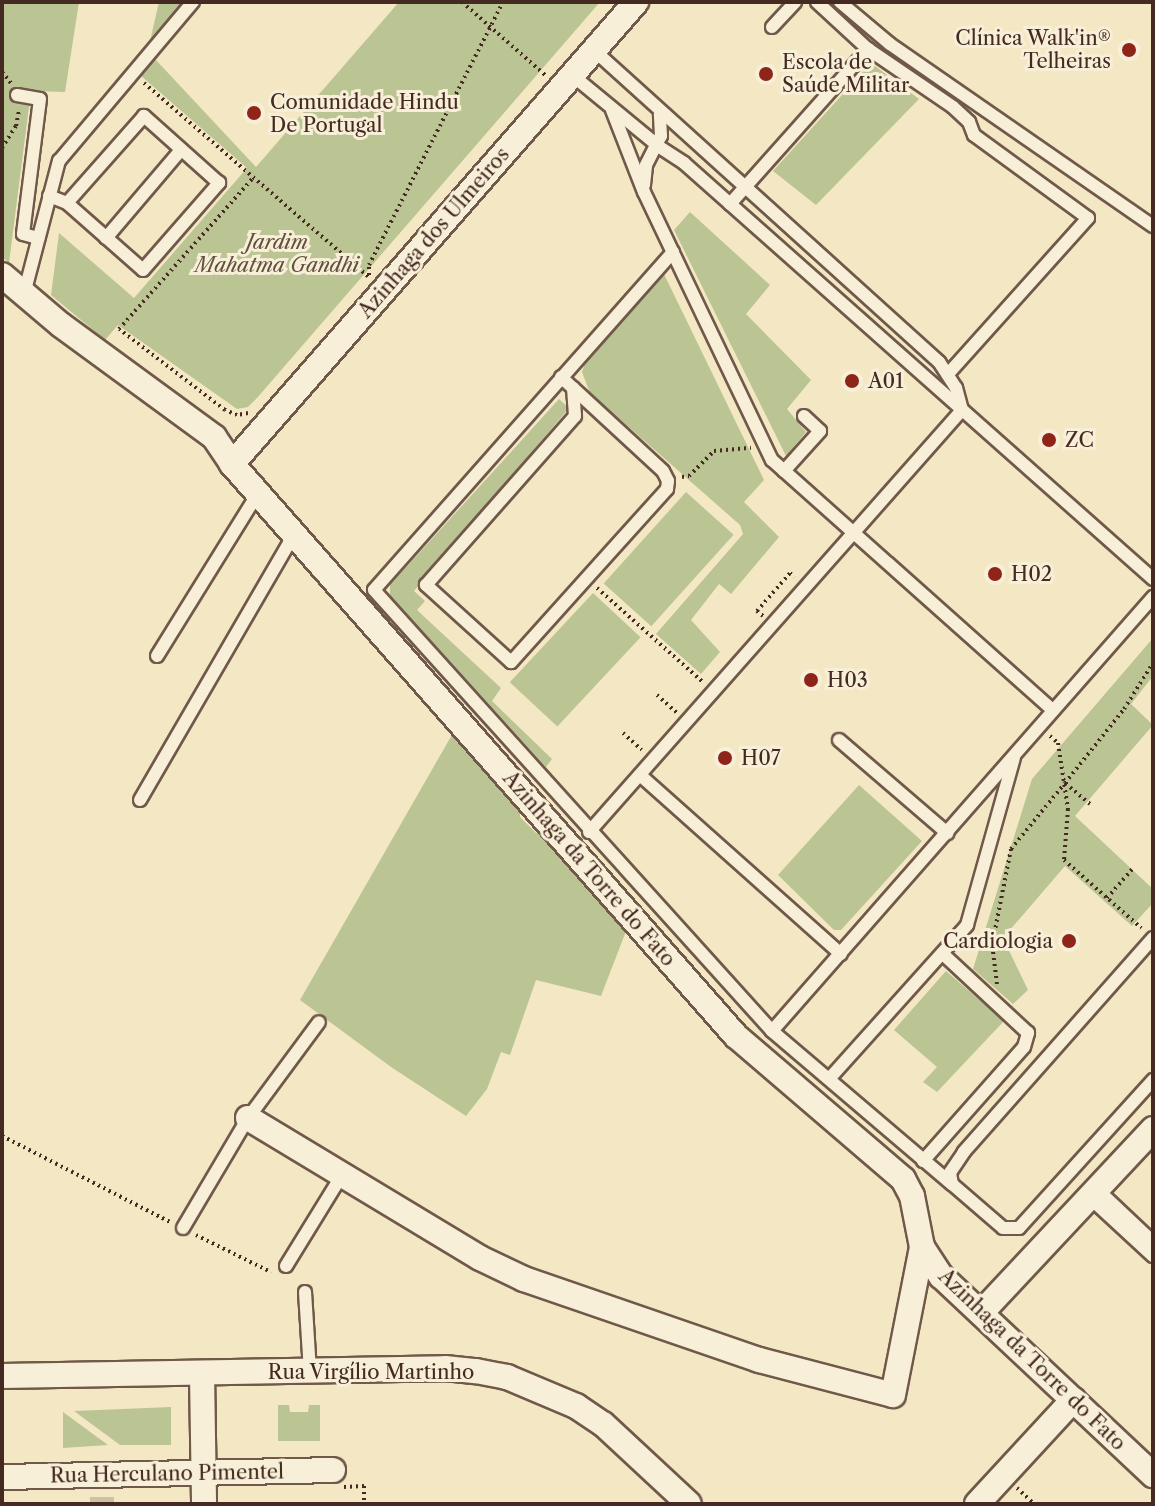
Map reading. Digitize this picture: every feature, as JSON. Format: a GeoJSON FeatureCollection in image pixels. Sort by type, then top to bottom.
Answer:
{"type":"FeatureCollection","features":[{"type":"Feature","properties":{"kind":"street","name":"Azinhaga dos Ulmeiros"},"geometry":{"type":"LineString","coordinates":[[232,464],[564,69],[594,50],[636,2]]}},
{"type":"Feature","properties":{"kind":"street","name":"Azinhaga da Torre do Fato"},"geometry":{"type":"LineString","coordinates":[[2,275],[214,437],[232,464],[736,1036],[903,1179],[912,1196],[922,1247],[941,1276],[1153,1475]]}},
{"type":"Feature","properties":{"kind":"street"},"geometry":{"type":"LineString","coordinates":[[248,1118],[480,1258],[524,1279],[730,1350],[893,1395],[922,1247]]}},
{"type":"Feature","properties":{"kind":"street"},"geometry":{"type":"LineString","coordinates":[[981,1313],[1153,1129]]}},
{"type":"Feature","properties":{"kind":"street","name":"Rua Virgílio Martinho"},"geometry":{"type":"LineString","coordinates":[[2,1376],[445,1368],[507,1377],[553,1395],[603,1424],[689,1504]]}},
{"type":"Feature","properties":{"kind":"street"},"geometry":{"type":"LineString","coordinates":[[202,1373],[204,1504]]}},
{"type":"Feature","properties":{"kind":"street"},"geometry":{"type":"LineString","coordinates":[[977,1504],[1073,1400]]}},
{"type":"Feature","properties":{"kind":"street","name":"Rua Herculano Pimentel"},"geometry":{"type":"LineString","coordinates":[[2,1477],[102,1486],[204,1473],[333,1470]]}},
{"type":"Feature","properties":{"kind":"lane"},"geometry":{"type":"LineString","coordinates":[[24,294],[59,161],[193,2]]}},
{"type":"Feature","properties":{"kind":"lane"},"geometry":{"type":"LineString","coordinates":[[772,27],[795,2]]}},
{"type":"Feature","properties":{"kind":"lane"},"geometry":{"type":"LineString","coordinates":[[817,2],[868,49],[915,85],[953,107],[969,122],[974,135],[1088,218],[948,374]]}},
{"type":"Feature","properties":{"kind":"lane"},"geometry":{"type":"LineString","coordinates":[[840,2],[902,53],[1153,226]]}},
{"type":"Feature","properties":{"kind":"lane"},"geometry":{"type":"LineString","coordinates":[[730,204],[868,49]]}},
{"type":"Feature","properties":{"kind":"lane"},"geometry":{"type":"LineString","coordinates":[[589,832],[962,410],[962,400],[948,374],[660,114],[650,100],[594,50]]}},
{"type":"Feature","properties":{"kind":"lane"},"geometry":{"type":"LineString","coordinates":[[564,69],[612,110],[684,163],[1153,579]]}},
{"type":"Feature","properties":{"kind":"lane"},"geometry":{"type":"LineString","coordinates":[[17,95],[40,99],[23,234],[38,238]]}},
{"type":"Feature","properties":{"kind":"lane"},"geometry":{"type":"LineString","coordinates":[[612,110],[644,192],[766,450],[784,471],[1053,710]]}},
{"type":"Feature","properties":{"kind":"lane"},"geometry":{"type":"LineString","coordinates":[[644,192],[646,165],[658,146],[660,114]]}},
{"type":"Feature","properties":{"kind":"lane"},"geometry":{"type":"LineString","coordinates":[[49,196],[67,203],[143,270],[219,183],[144,116],[67,203]]}},
{"type":"Feature","properties":{"kind":"lane"},"geometry":{"type":"LineString","coordinates":[[106,238],[181,150]]}},
{"type":"Feature","properties":{"kind":"lane"},"geometry":{"type":"LineString","coordinates":[[673,252],[374,590],[589,832],[772,1031],[1003,1228],[1019,1228],[1153,1080]]}},
{"type":"Feature","properties":{"kind":"lane"},"geometry":{"type":"LineString","coordinates":[[830,294],[844,278]]}},
{"type":"Feature","properties":{"kind":"lane"},"geometry":{"type":"LineString","coordinates":[[561,377],[573,388],[663,471],[668,481],[667,489],[511,662],[426,585],[575,416],[573,388]]}},
{"type":"Feature","properties":{"kind":"lane"},"geometry":{"type":"LineString","coordinates":[[784,471],[820,431],[804,416]]}},
{"type":"Feature","properties":{"kind":"lane"},"geometry":{"type":"LineString","coordinates":[[157,656],[258,493]]}},
{"type":"Feature","properties":{"kind":"lane"},"geometry":{"type":"LineString","coordinates":[[140,800],[294,534]]}},
{"type":"Feature","properties":{"kind":"lane"},"geometry":{"type":"LineString","coordinates":[[772,1031],[1153,597]]}},
{"type":"Feature","properties":{"kind":"lane"},"geometry":{"type":"LineString","coordinates":[[839,740],[947,833]]}},
{"type":"Feature","properties":{"kind":"lane"},"geometry":{"type":"LineString","coordinates":[[829,1079],[967,925],[1015,755]]}},
{"type":"Feature","properties":{"kind":"lane"},"geometry":{"type":"LineString","coordinates":[[640,775],[841,954]]}},
{"type":"Feature","properties":{"kind":"lane"},"geometry":{"type":"LineString","coordinates":[[952,1184],[950,1173],[964,1152],[1153,938]]}},
{"type":"Feature","properties":{"kind":"lane"},"geometry":{"type":"LineString","coordinates":[[923,1161],[1024,1047],[1028,1033],[942,953]]}},
{"type":"Feature","properties":{"kind":"lane"},"geometry":{"type":"LineString","coordinates":[[183,1228],[248,1118],[319,1022]]}},
{"type":"Feature","properties":{"kind":"lane"},"geometry":{"type":"LineString","coordinates":[[280,1270],[342,1175]]}},
{"type":"Feature","properties":{"kind":"lane"},"geometry":{"type":"LineString","coordinates":[[1093,1193],[1153,1242]]}},
{"type":"Feature","properties":{"kind":"lane"},"geometry":{"type":"LineString","coordinates":[[1093,1193],[1153,1256]]}},
{"type":"Feature","properties":{"kind":"lane"},"geometry":{"type":"LineString","coordinates":[[305,1292],[310,1371]]}},
{"type":"Feature","properties":{"kind":"path"},"geometry":{"type":"LineString","coordinates":[[462,2],[545,75]]}},
{"type":"Feature","properties":{"kind":"path"},"geometry":{"type":"LineString","coordinates":[[369,277],[369,265],[503,2]]}},
{"type":"Feature","properties":{"kind":"path"},"geometry":{"type":"LineString","coordinates":[[534,87],[545,75],[564,69]]}},
{"type":"Feature","properties":{"kind":"path"},"geometry":{"type":"LineString","coordinates":[[133,73],[369,277]]}},
{"type":"Feature","properties":{"kind":"path"},"geometry":{"type":"LineString","coordinates":[[250,413],[237,415],[225,410],[119,329],[253,178]]}},
{"type":"Feature","properties":{"kind":"path"},"geometry":{"type":"LineString","coordinates":[[359,288],[379,265]]}},
{"type":"Feature","properties":{"kind":"path"},"geometry":{"type":"LineString","coordinates":[[668,481],[689,476],[714,451],[752,447],[757,456]]}},
{"type":"Feature","properties":{"kind":"path"},"geometry":{"type":"LineString","coordinates":[[754,628],[764,617],[757,611],[790,573],[797,580],[806,570]]}},
{"type":"Feature","properties":{"kind":"path"},"geometry":{"type":"LineString","coordinates":[[586,579],[705,684],[715,673]]}},
{"type":"Feature","properties":{"kind":"path"},"geometry":{"type":"LineString","coordinates":[[1003,991],[997,984],[992,945],[1011,849],[1124,709],[1153,663]]}},
{"type":"Feature","properties":{"kind":"path"},"geometry":{"type":"LineString","coordinates":[[657,695],[679,714]]}},
{"type":"Feature","properties":{"kind":"path"},"geometry":{"type":"LineString","coordinates":[[1040,726],[1058,743],[1069,825],[1064,860],[1153,938]]}},
{"type":"Feature","properties":{"kind":"path"},"geometry":{"type":"LineString","coordinates":[[1065,783],[1090,804]]}},
{"type":"Feature","properties":{"kind":"path"},"geometry":{"type":"LineString","coordinates":[[1107,898],[1134,867]]}},
{"type":"Feature","properties":{"kind":"path"},"geometry":{"type":"LineString","coordinates":[[2,1136],[183,1228],[280,1270]]}},
{"type":"Feature","properties":{"kind":"green space"},"geometry":{"type":"Polygon","coordinates":[[[2,2],[79,2],[65,92],[31,91],[9,263],[2,257],[2,2]]]}},
{"type":"Feature","properties":{"kind":"green space","name":"Jardim Mahatma Gandhi"},"geometry":{"type":"Polygon","coordinates":[[[159,2],[202,2],[155,59],[256,167],[399,2],[600,2],[257,398],[248,407],[237,409],[118,325],[105,340],[51,295],[59,233],[134,298],[247,168],[132,68],[148,50],[159,2]]]}},
{"type":"Feature","properties":{"kind":"green space"},"geometry":{"type":"Polygon","coordinates":[[[871,63],[919,99],[816,205],[773,171],[871,63]]]}},
{"type":"Feature","properties":{"kind":"green space"},"geometry":{"type":"Polygon","coordinates":[[[690,212],[770,285],[746,314],[811,380],[787,409],[806,432],[786,456],[674,230],[690,212]]]}},
{"type":"Feature","properties":{"kind":"green space"},"geometry":{"type":"Polygon","coordinates":[[[663,272],[764,480],[744,502],[779,537],[731,594],[719,584],[691,620],[720,652],[701,674],[656,634],[743,534],[740,525],[590,393],[582,372],[585,363],[663,272]]]}},
{"type":"Feature","properties":{"kind":"green space"},"geometry":{"type":"Polygon","coordinates":[[[559,399],[569,408],[414,591],[425,601],[417,610],[501,688],[492,701],[552,759],[546,767],[390,595],[390,585],[559,399]]]}},
{"type":"Feature","properties":{"kind":"green space"},"geometry":{"type":"Polygon","coordinates":[[[686,492],[734,535],[651,626],[604,583],[686,492]]]}},
{"type":"Feature","properties":{"kind":"green space"},"geometry":{"type":"Polygon","coordinates":[[[593,593],[641,637],[557,727],[510,682],[593,593]]]}},
{"type":"Feature","properties":{"kind":"green space"},"geometry":{"type":"Polygon","coordinates":[[[1153,638],[1153,676],[1131,704],[1153,725],[1075,816],[1153,889],[1153,903],[1132,926],[1065,866],[1003,938],[1028,990],[1013,1004],[973,969],[1032,779],[1153,638]]]}},
{"type":"Feature","properties":{"kind":"green space"},"geometry":{"type":"Polygon","coordinates":[[[453,733],[520,808],[520,817],[536,833],[543,833],[628,926],[601,996],[536,980],[510,1055],[501,1052],[487,1089],[466,1116],[391,1067],[300,1000],[453,733]]]}},
{"type":"Feature","properties":{"kind":"green space"},"geometry":{"type":"Polygon","coordinates":[[[859,785],[922,841],[841,930],[834,930],[778,875],[859,785]]]}},
{"type":"Feature","properties":{"kind":"green space"},"geometry":{"type":"Polygon","coordinates":[[[946,971],[1004,1021],[937,1092],[923,1082],[937,1067],[894,1030],[946,971]]]}},
{"type":"Feature","properties":{"kind":"green space"},"geometry":{"type":"Polygon","coordinates":[[[278,1405],[289,1405],[290,1412],[308,1412],[309,1405],[320,1405],[320,1441],[278,1441],[278,1405]]]}},
{"type":"Feature","properties":{"kind":"green space"},"geometry":{"type":"Polygon","coordinates":[[[171,1407],[171,1445],[120,1445],[74,1411],[171,1407]]]}},
{"type":"Feature","properties":{"kind":"green space"},"geometry":{"type":"Polygon","coordinates":[[[63,1412],[108,1445],[63,1448],[63,1412]]]}},
{"type":"Feature","properties":{"kind":"tunnel"},"geometry":{"type":"LineString","coordinates":[[102,1497],[102,1504]]}},
{"type":"Feature","properties":{"kind":"place","name":"Clínica Walk'in® Telheiras"},"geometry":{"type":"Point","coordinates":[1129,50]}},
{"type":"Feature","properties":{"kind":"place","name":"Escola de Saúde Militar"},"geometry":{"type":"Point","coordinates":[766,74]}},
{"type":"Feature","properties":{"kind":"place","name":"Comunidade Hindu De Portugal"},"geometry":{"type":"Point","coordinates":[254,113]}},
{"type":"Feature","properties":{"kind":"place","name":"A01"},"geometry":{"type":"Point","coordinates":[852,381]}},
{"type":"Feature","properties":{"kind":"place","name":"ZC"},"geometry":{"type":"Point","coordinates":[1049,440]}},
{"type":"Feature","properties":{"kind":"place","name":"H02"},"geometry":{"type":"Point","coordinates":[995,574]}},
{"type":"Feature","properties":{"kind":"place","name":"H03"},"geometry":{"type":"Point","coordinates":[811,680]}},
{"type":"Feature","properties":{"kind":"place","name":"H07"},"geometry":{"type":"Point","coordinates":[725,758]}},
{"type":"Feature","properties":{"kind":"place","name":"Cardiologia"},"geometry":{"type":"Point","coordinates":[1069,941]}}]}
